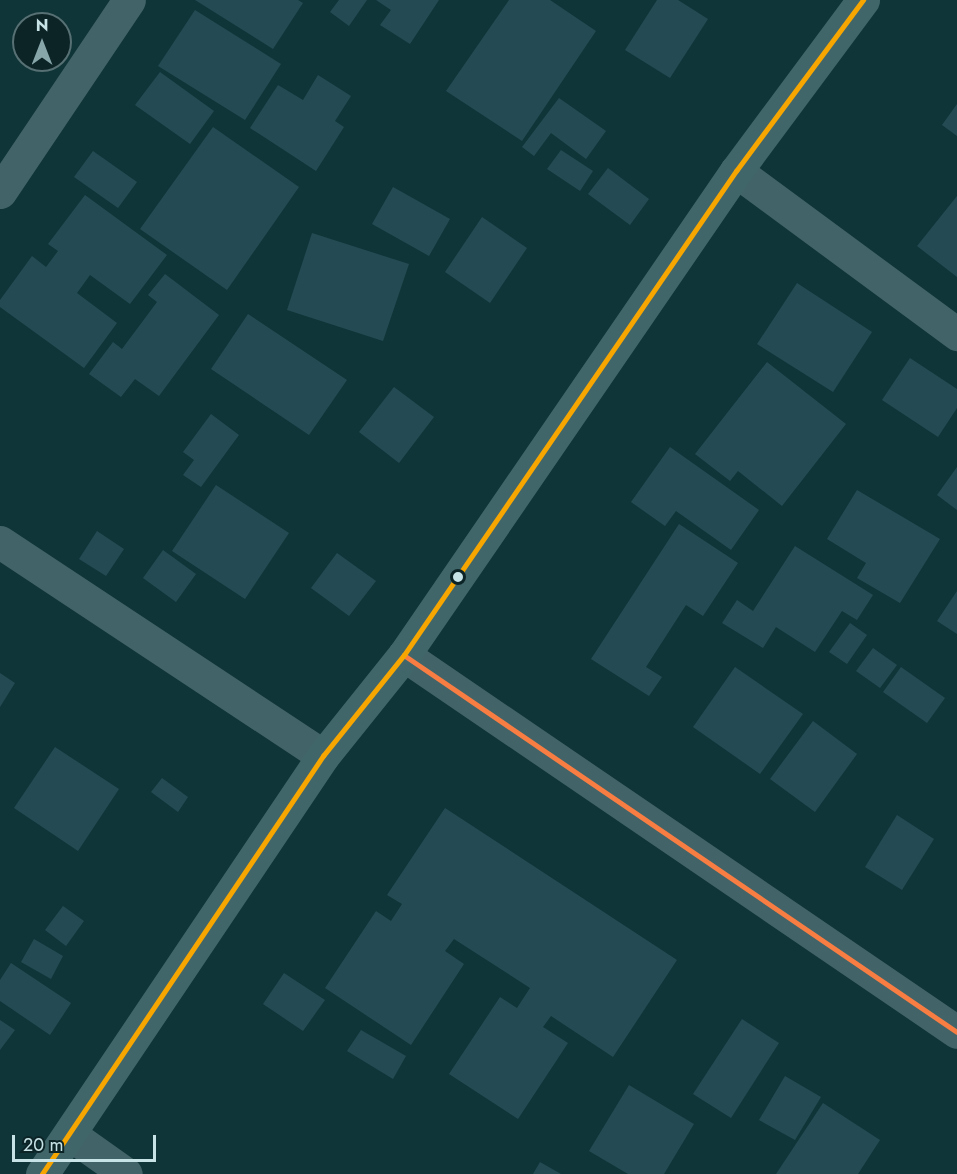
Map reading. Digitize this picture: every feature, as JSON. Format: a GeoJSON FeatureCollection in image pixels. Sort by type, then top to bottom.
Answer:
{"type":"FeatureCollection","features":[{"type":"Feature","properties":{"kind":"main road"},"geometry":{"type":"LineString","coordinates":[[42,1174],[71,1135],[323,756],[404,655],[736,171],[863,0]]}},
{"type":"Feature","properties":{"kind":"street"},"geometry":{"type":"LineString","coordinates":[[0,192],[129,0]]}},
{"type":"Feature","properties":{"kind":"street"},"geometry":{"type":"LineString","coordinates":[[736,171],[957,333]]}},
{"type":"Feature","properties":{"kind":"street"},"geometry":{"type":"LineString","coordinates":[[0,542],[323,756]]}},
{"type":"Feature","properties":{"kind":"street"},"geometry":{"type":"LineString","coordinates":[[404,655],[957,1032]]}},
{"type":"Feature","properties":{"kind":"street"},"geometry":{"type":"LineString","coordinates":[[71,1135],[126,1174]]}},
{"type":"Feature","properties":{"kind":"building"},"geometry":{"type":"Polygon","coordinates":[[[195,0],[298,0],[303,3],[273,49],[195,0]]]}},
{"type":"Feature","properties":{"kind":"building"},"geometry":{"type":"Polygon","coordinates":[[[339,0],[367,0],[349,26],[330,12],[339,0]]]}},
{"type":"Feature","properties":{"kind":"building"},"geometry":{"type":"Polygon","coordinates":[[[376,0],[439,0],[410,44],[380,25],[391,10],[376,0]]]}},
{"type":"Feature","properties":{"kind":"building"},"geometry":{"type":"Polygon","coordinates":[[[509,0],[550,0],[596,31],[522,141],[446,91],[509,0]]]}},
{"type":"Feature","properties":{"kind":"building"},"geometry":{"type":"Polygon","coordinates":[[[657,0],[678,0],[708,19],[670,78],[625,50],[657,0]]]}},
{"type":"Feature","properties":{"kind":"building"},"geometry":{"type":"Polygon","coordinates":[[[195,10],[281,64],[245,120],[158,66],[195,10]]]}},
{"type":"Feature","properties":{"kind":"building"},"geometry":{"type":"Polygon","coordinates":[[[160,72],[214,111],[190,144],[135,105],[160,72]]]}},
{"type":"Feature","properties":{"kind":"building"},"geometry":{"type":"Polygon","coordinates":[[[318,75],[351,96],[335,121],[344,127],[316,171],[250,128],[278,85],[303,100],[318,75]]]}},
{"type":"Feature","properties":{"kind":"building"},"geometry":{"type":"Polygon","coordinates":[[[559,98],[606,131],[586,159],[551,133],[534,156],[522,147],[559,98]]]}},
{"type":"Feature","properties":{"kind":"building"},"geometry":{"type":"Polygon","coordinates":[[[957,104],[957,136],[942,125],[957,104]]]}},
{"type":"Feature","properties":{"kind":"building"},"geometry":{"type":"Polygon","coordinates":[[[213,127],[299,187],[227,290],[140,229],[213,127]]]}},
{"type":"Feature","properties":{"kind":"building"},"geometry":{"type":"Polygon","coordinates":[[[561,150],[593,171],[580,191],[547,169],[561,150]]]}},
{"type":"Feature","properties":{"kind":"building"},"geometry":{"type":"Polygon","coordinates":[[[93,151],[137,182],[118,208],[74,177],[93,151]]]}},
{"type":"Feature","properties":{"kind":"building"},"geometry":{"type":"Polygon","coordinates":[[[608,168],[649,199],[630,225],[588,194],[608,168]]]}},
{"type":"Feature","properties":{"kind":"building"},"geometry":{"type":"Polygon","coordinates":[[[393,187],[450,219],[429,256],[372,224],[393,187]]]}},
{"type":"Feature","properties":{"kind":"building"},"geometry":{"type":"Polygon","coordinates":[[[85,195],[167,255],[130,304],[90,275],[77,293],[117,323],[84,368],[0,307],[0,300],[32,256],[46,267],[58,251],[48,244],[85,195]]]}},
{"type":"Feature","properties":{"kind":"building"},"geometry":{"type":"Polygon","coordinates":[[[957,196],[957,277],[917,246],[957,196]]]}},
{"type":"Feature","properties":{"kind":"building"},"geometry":{"type":"Polygon","coordinates":[[[482,217],[527,248],[490,303],[445,272],[482,217]]]}},
{"type":"Feature","properties":{"kind":"building"},"geometry":{"type":"Polygon","coordinates":[[[312,233],[409,264],[383,341],[287,310],[312,233]]]}},
{"type":"Feature","properties":{"kind":"building"},"geometry":{"type":"Polygon","coordinates":[[[165,274],[219,315],[159,396],[135,379],[121,397],[89,374],[113,342],[122,349],[157,302],[148,295],[165,274]]]}},
{"type":"Feature","properties":{"kind":"building"},"geometry":{"type":"Polygon","coordinates":[[[797,283],[872,332],[833,392],[757,344],[797,283]]]}},
{"type":"Feature","properties":{"kind":"building"},"geometry":{"type":"Polygon","coordinates":[[[248,314],[347,380],[309,435],[211,369],[248,314]]]}},
{"type":"Feature","properties":{"kind":"building"},"geometry":{"type":"Polygon","coordinates":[[[910,358],[957,389],[957,408],[938,437],[882,400],[910,358]]]}},
{"type":"Feature","properties":{"kind":"building"},"geometry":{"type":"Polygon","coordinates":[[[767,362],[846,424],[782,506],[738,471],[730,481],[695,454],[767,362]]]}},
{"type":"Feature","properties":{"kind":"building"},"geometry":{"type":"Polygon","coordinates":[[[394,387],[434,417],[399,463],[359,432],[394,387]]]}},
{"type":"Feature","properties":{"kind":"building"},"geometry":{"type":"Polygon","coordinates":[[[211,414],[239,435],[201,487],[183,475],[194,460],[183,452],[211,414]]]}},
{"type":"Feature","properties":{"kind":"building"},"geometry":{"type":"Polygon","coordinates":[[[670,447],[759,510],[731,550],[676,511],[665,526],[631,502],[670,447]]]}},
{"type":"Feature","properties":{"kind":"building"},"geometry":{"type":"Polygon","coordinates":[[[957,467],[957,510],[937,495],[957,467]]]}},
{"type":"Feature","properties":{"kind":"building"},"geometry":{"type":"Polygon","coordinates":[[[216,485],[289,533],[245,599],[172,551],[216,485]]]}},
{"type":"Feature","properties":{"kind":"building"},"geometry":{"type":"Polygon","coordinates":[[[857,490],[940,539],[900,603],[857,578],[866,563],[827,539],[857,490]]]}},
{"type":"Feature","properties":{"kind":"building"},"geometry":{"type":"Polygon","coordinates":[[[679,524],[738,563],[703,616],[686,605],[646,667],[662,677],[649,696],[591,659],[679,524]]]}},
{"type":"Feature","properties":{"kind":"building"},"geometry":{"type":"Polygon","coordinates":[[[97,531],[124,549],[106,576],[79,559],[97,531]]]}},
{"type":"Feature","properties":{"kind":"building"},"geometry":{"type":"Polygon","coordinates":[[[795,546],[873,595],[857,620],[842,611],[815,652],[776,627],[763,648],[722,623],[737,600],[753,611],[795,546]]]}},
{"type":"Feature","properties":{"kind":"building"},"geometry":{"type":"Polygon","coordinates":[[[163,550],[196,574],[176,602],[143,578],[163,550]]]}},
{"type":"Feature","properties":{"kind":"building"},"geometry":{"type":"Polygon","coordinates":[[[337,553],[376,581],[349,616],[311,588],[337,553]]]}},
{"type":"Feature","properties":{"kind":"building"},"geometry":{"type":"Polygon","coordinates":[[[957,591],[957,634],[937,621],[957,591]]]}},
{"type":"Feature","properties":{"kind":"building"},"geometry":{"type":"Polygon","coordinates":[[[850,623],[867,635],[847,664],[829,652],[850,623]]]}},
{"type":"Feature","properties":{"kind":"building"},"geometry":{"type":"Polygon","coordinates":[[[873,648],[897,665],[880,688],[856,671],[873,648]]]}},
{"type":"Feature","properties":{"kind":"building"},"geometry":{"type":"Polygon","coordinates":[[[735,667],[803,714],[760,774],[693,727],[735,667]]]}},
{"type":"Feature","properties":{"kind":"building"},"geometry":{"type":"Polygon","coordinates":[[[901,667],[945,698],[927,723],[883,692],[901,667]]]}},
{"type":"Feature","properties":{"kind":"building"},"geometry":{"type":"Polygon","coordinates":[[[0,673],[15,683],[0,707],[0,673]]]}},
{"type":"Feature","properties":{"kind":"building"},"geometry":{"type":"Polygon","coordinates":[[[813,721],[857,754],[815,812],[770,779],[813,721]]]}},
{"type":"Feature","properties":{"kind":"building"},"geometry":{"type":"Polygon","coordinates":[[[55,747],[119,789],[78,851],[14,808],[55,747]]]}},
{"type":"Feature","properties":{"kind":"building"},"geometry":{"type":"Polygon","coordinates":[[[162,778],[188,797],[178,812],[151,792],[162,778]]]}},
{"type":"Feature","properties":{"kind":"building"},"geometry":{"type":"Polygon","coordinates":[[[445,808],[677,960],[613,1057],[551,1016],[543,1027],[568,1043],[518,1119],[449,1074],[500,997],[517,1008],[530,988],[454,939],[445,951],[464,964],[411,1045],[325,988],[376,911],[391,921],[402,904],[387,895],[445,808]]]}},
{"type":"Feature","properties":{"kind":"building"},"geometry":{"type":"Polygon","coordinates":[[[897,815],[934,839],[902,890],[865,867],[897,815]]]}},
{"type":"Feature","properties":{"kind":"building"},"geometry":{"type":"Polygon","coordinates":[[[63,906],[84,921],[66,946],[45,930],[63,906]]]}},
{"type":"Feature","properties":{"kind":"building"},"geometry":{"type":"Polygon","coordinates":[[[34,939],[63,956],[51,979],[21,962],[34,939]]]}},
{"type":"Feature","properties":{"kind":"building"},"geometry":{"type":"Polygon","coordinates":[[[11,963],[71,1003],[50,1035],[0,1001],[0,980],[11,963]]]}},
{"type":"Feature","properties":{"kind":"building"},"geometry":{"type":"Polygon","coordinates":[[[284,973],[325,1000],[303,1031],[263,1004],[284,973]]]}},
{"type":"Feature","properties":{"kind":"building"},"geometry":{"type":"Polygon","coordinates":[[[742,1019],[779,1043],[731,1118],[693,1094],[742,1019]]]}},
{"type":"Feature","properties":{"kind":"building"},"geometry":{"type":"Polygon","coordinates":[[[0,1020],[15,1030],[0,1050],[0,1020]]]}},
{"type":"Feature","properties":{"kind":"building"},"geometry":{"type":"Polygon","coordinates":[[[361,1030],[406,1056],[393,1079],[347,1051],[361,1030]]]}},
{"type":"Feature","properties":{"kind":"building"},"geometry":{"type":"Polygon","coordinates":[[[785,1076],[821,1097],[795,1140],[759,1120],[785,1076]]]}},
{"type":"Feature","properties":{"kind":"building"},"geometry":{"type":"Polygon","coordinates":[[[629,1085],[694,1124],[664,1174],[628,1174],[589,1151],[629,1085]]]}},
{"type":"Feature","properties":{"kind":"building"},"geometry":{"type":"Polygon","coordinates":[[[823,1103],[880,1140],[858,1174],[776,1174],[823,1103]]]}},
{"type":"Feature","properties":{"kind":"building"},"geometry":{"type":"Polygon","coordinates":[[[540,1162],[561,1174],[533,1174],[540,1162]]]}},
{"type":"Feature","properties":{"kind":"transit line"},"geometry":{"type":"LineString","coordinates":[[42,1174],[323,756],[404,655],[736,171],[863,0]]}},
{"type":"Feature","properties":{"kind":"transit line"},"geometry":{"type":"LineString","coordinates":[[404,655],[957,1032]]}}]}
